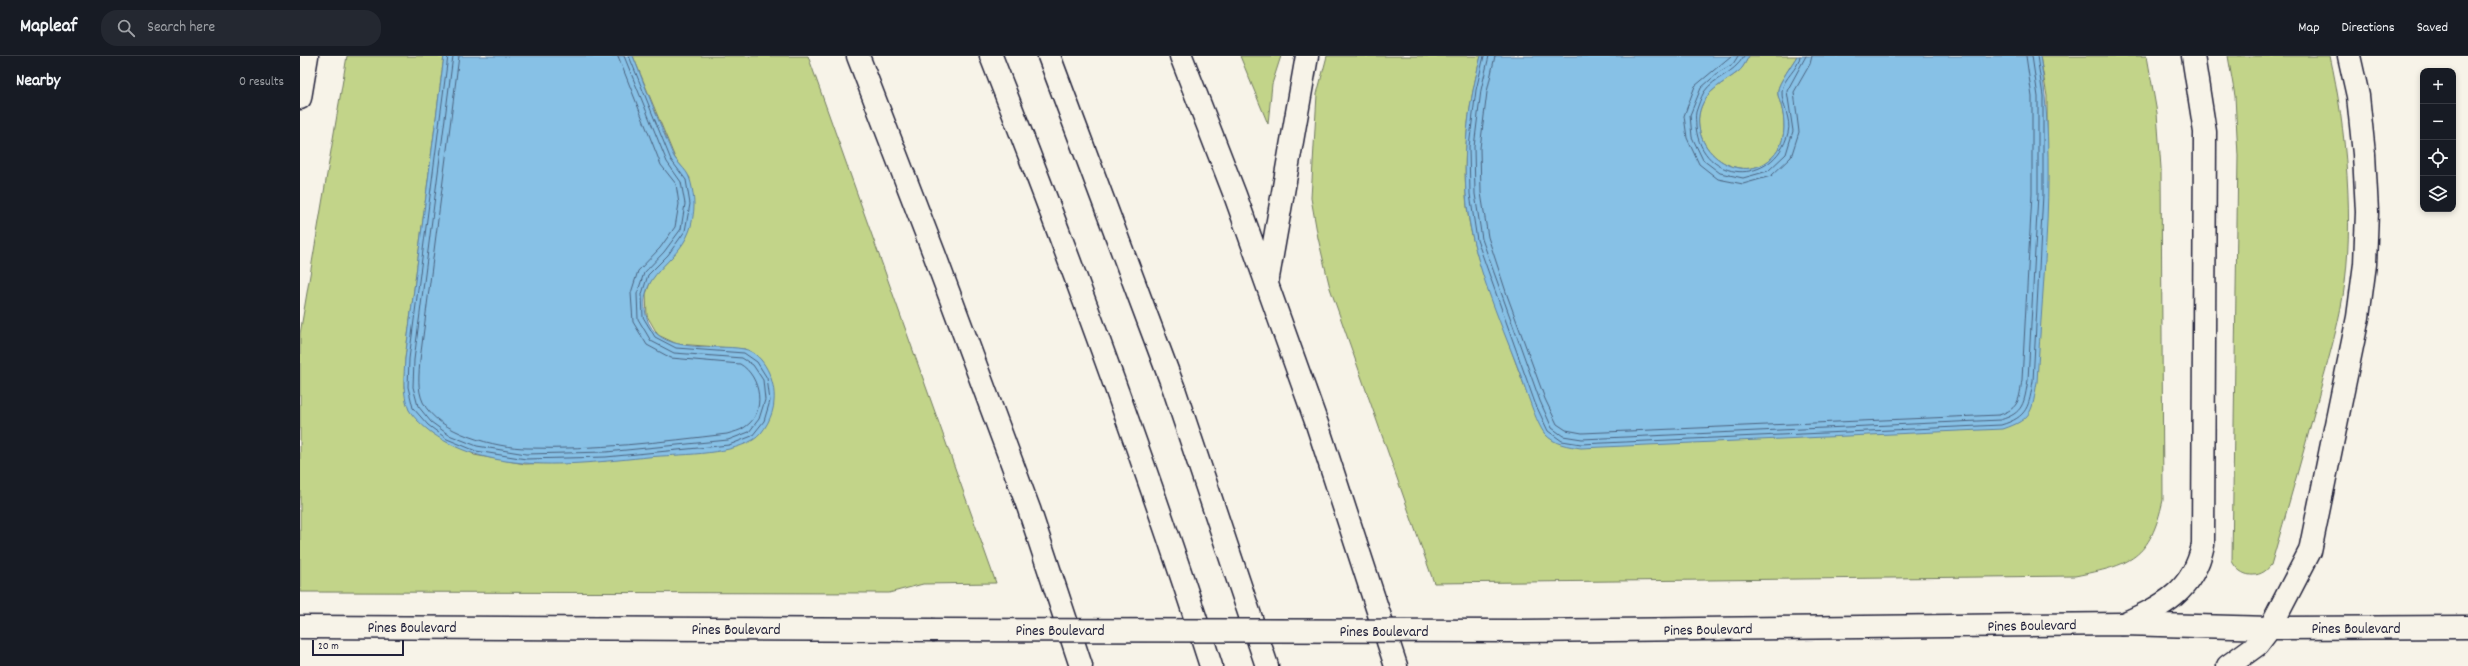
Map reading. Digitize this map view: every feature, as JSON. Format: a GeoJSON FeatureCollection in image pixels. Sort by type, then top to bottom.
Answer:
{"type":"FeatureCollection","features":[{"type":"Feature","properties":{"kind":"highway"},"geometry":{"type":"LineString","coordinates":[[300,98],[307,56]]}},
{"type":"Feature","properties":{"kind":"highway"},"geometry":{"type":"LineString","coordinates":[[858,56],[933,249],[1029,509],[1081,666]]}},
{"type":"Feature","properties":{"kind":"highway"},"geometry":{"type":"LineString","coordinates":[[991,56],[1056,223],[1120,398],[1211,666]]}},
{"type":"Feature","properties":{"kind":"highway"},"geometry":{"type":"LineString","coordinates":[[1049,56],[1174,389],[1267,666]]}},
{"type":"Feature","properties":{"kind":"highway"},"geometry":{"type":"LineString","coordinates":[[1181,56],[1267,284],[1317,424],[1396,666]]}},
{"type":"Feature","properties":{"kind":"highway"},"geometry":{"type":"LineString","coordinates":[[1267,284],[1307,56]]}},
{"type":"Feature","properties":{"kind":"highway"},"geometry":{"type":"LineString","coordinates":[[2123,624],[2160,608],[2184,588],[2200,562],[2203,545],[2205,132],[2193,56]]}},
{"type":"Feature","properties":{"kind":"highway"},"geometry":{"type":"LineString","coordinates":[[2228,666],[2258,645],[2270,628],[2310,551],[2358,317],[2365,264],[2367,212],[2364,154],[2358,96],[2349,56]]}},
{"type":"Feature","properties":{"kind":"highway","name":"Pines Boulevard"},"geometry":{"type":"LineString","coordinates":[[305,630],[1524,631],[2123,624],[2270,628],[2468,627]]}},
{"type":"Feature","properties":{"kind":"green space"},"geometry":{"type":"Polygon","coordinates":[[[347,56],[444,56],[405,359],[404,388],[474,455],[525,464],[606,461],[745,349],[677,344],[658,335],[647,316],[646,294],[652,277],[671,258],[690,178],[675,158],[633,56],[808,56],[996,583],[923,584],[889,593],[300,592],[300,334],[347,56]]]}},
{"type":"Feature","properties":{"kind":"green space"},"geometry":{"type":"Polygon","coordinates":[[[1240,56],[1281,56],[1272,84],[1268,124],[1240,56]]]}},
{"type":"Feature","properties":{"kind":"green space"},"geometry":{"type":"Polygon","coordinates":[[[1327,56],[1481,56],[1470,107],[1466,142],[1465,176],[1467,211],[1474,244],[1490,293],[1527,393],[1545,434],[2047,194],[2047,96],[2040,56],[2147,56],[2157,113],[2161,168],[2163,500],[2158,520],[2152,535],[2144,547],[2135,556],[2124,563],[2111,568],[2075,576],[1434,583],[1330,288],[1318,238],[1311,198],[1317,94],[1327,56]]]}},
{"type":"Feature","properties":{"kind":"green space"},"geometry":{"type":"Polygon","coordinates":[[[1749,56],[1797,56],[1783,78],[1778,90],[1784,122],[1784,134],[1781,145],[1767,162],[1754,168],[1740,168],[1726,164],[1715,156],[1705,145],[1700,131],[1699,115],[1701,107],[1709,94],[1740,70],[1749,56]]]}},
{"type":"Feature","properties":{"kind":"green space"},"geometry":{"type":"Polygon","coordinates":[[[2228,56],[2330,56],[2336,84],[2347,176],[2347,268],[2338,323],[2271,565],[2266,570],[2256,575],[2245,574],[2236,567],[2232,561],[2238,156],[2235,96],[2228,56]]]}},
{"type":"Feature","properties":{"kind":"water"},"geometry":{"type":"Polygon","coordinates":[[[444,56],[633,56],[673,155],[689,177],[694,202],[689,232],[676,253],[652,279],[647,289],[645,301],[646,315],[652,328],[661,337],[673,343],[687,346],[744,349],[757,356],[763,362],[771,377],[773,385],[774,406],[768,423],[757,437],[742,445],[716,452],[565,464],[536,464],[481,456],[456,447],[432,433],[409,410],[405,398],[405,359],[444,56]]]}},
{"type":"Feature","properties":{"kind":"water"},"geometry":{"type":"Polygon","coordinates":[[[1481,56],[1749,56],[1740,70],[1709,94],[1701,107],[1699,115],[1700,131],[1705,145],[1715,156],[1726,164],[1740,168],[1754,168],[1767,162],[1781,145],[1784,134],[1784,122],[1778,90],[1783,78],[1797,56],[2040,56],[2048,136],[2047,218],[2037,382],[2034,400],[2029,413],[2020,422],[2003,429],[1581,448],[1571,447],[1553,441],[1545,434],[1538,422],[1495,309],[1479,264],[1473,240],[1466,194],[1465,159],[1470,107],[1481,56]]]}}]}
